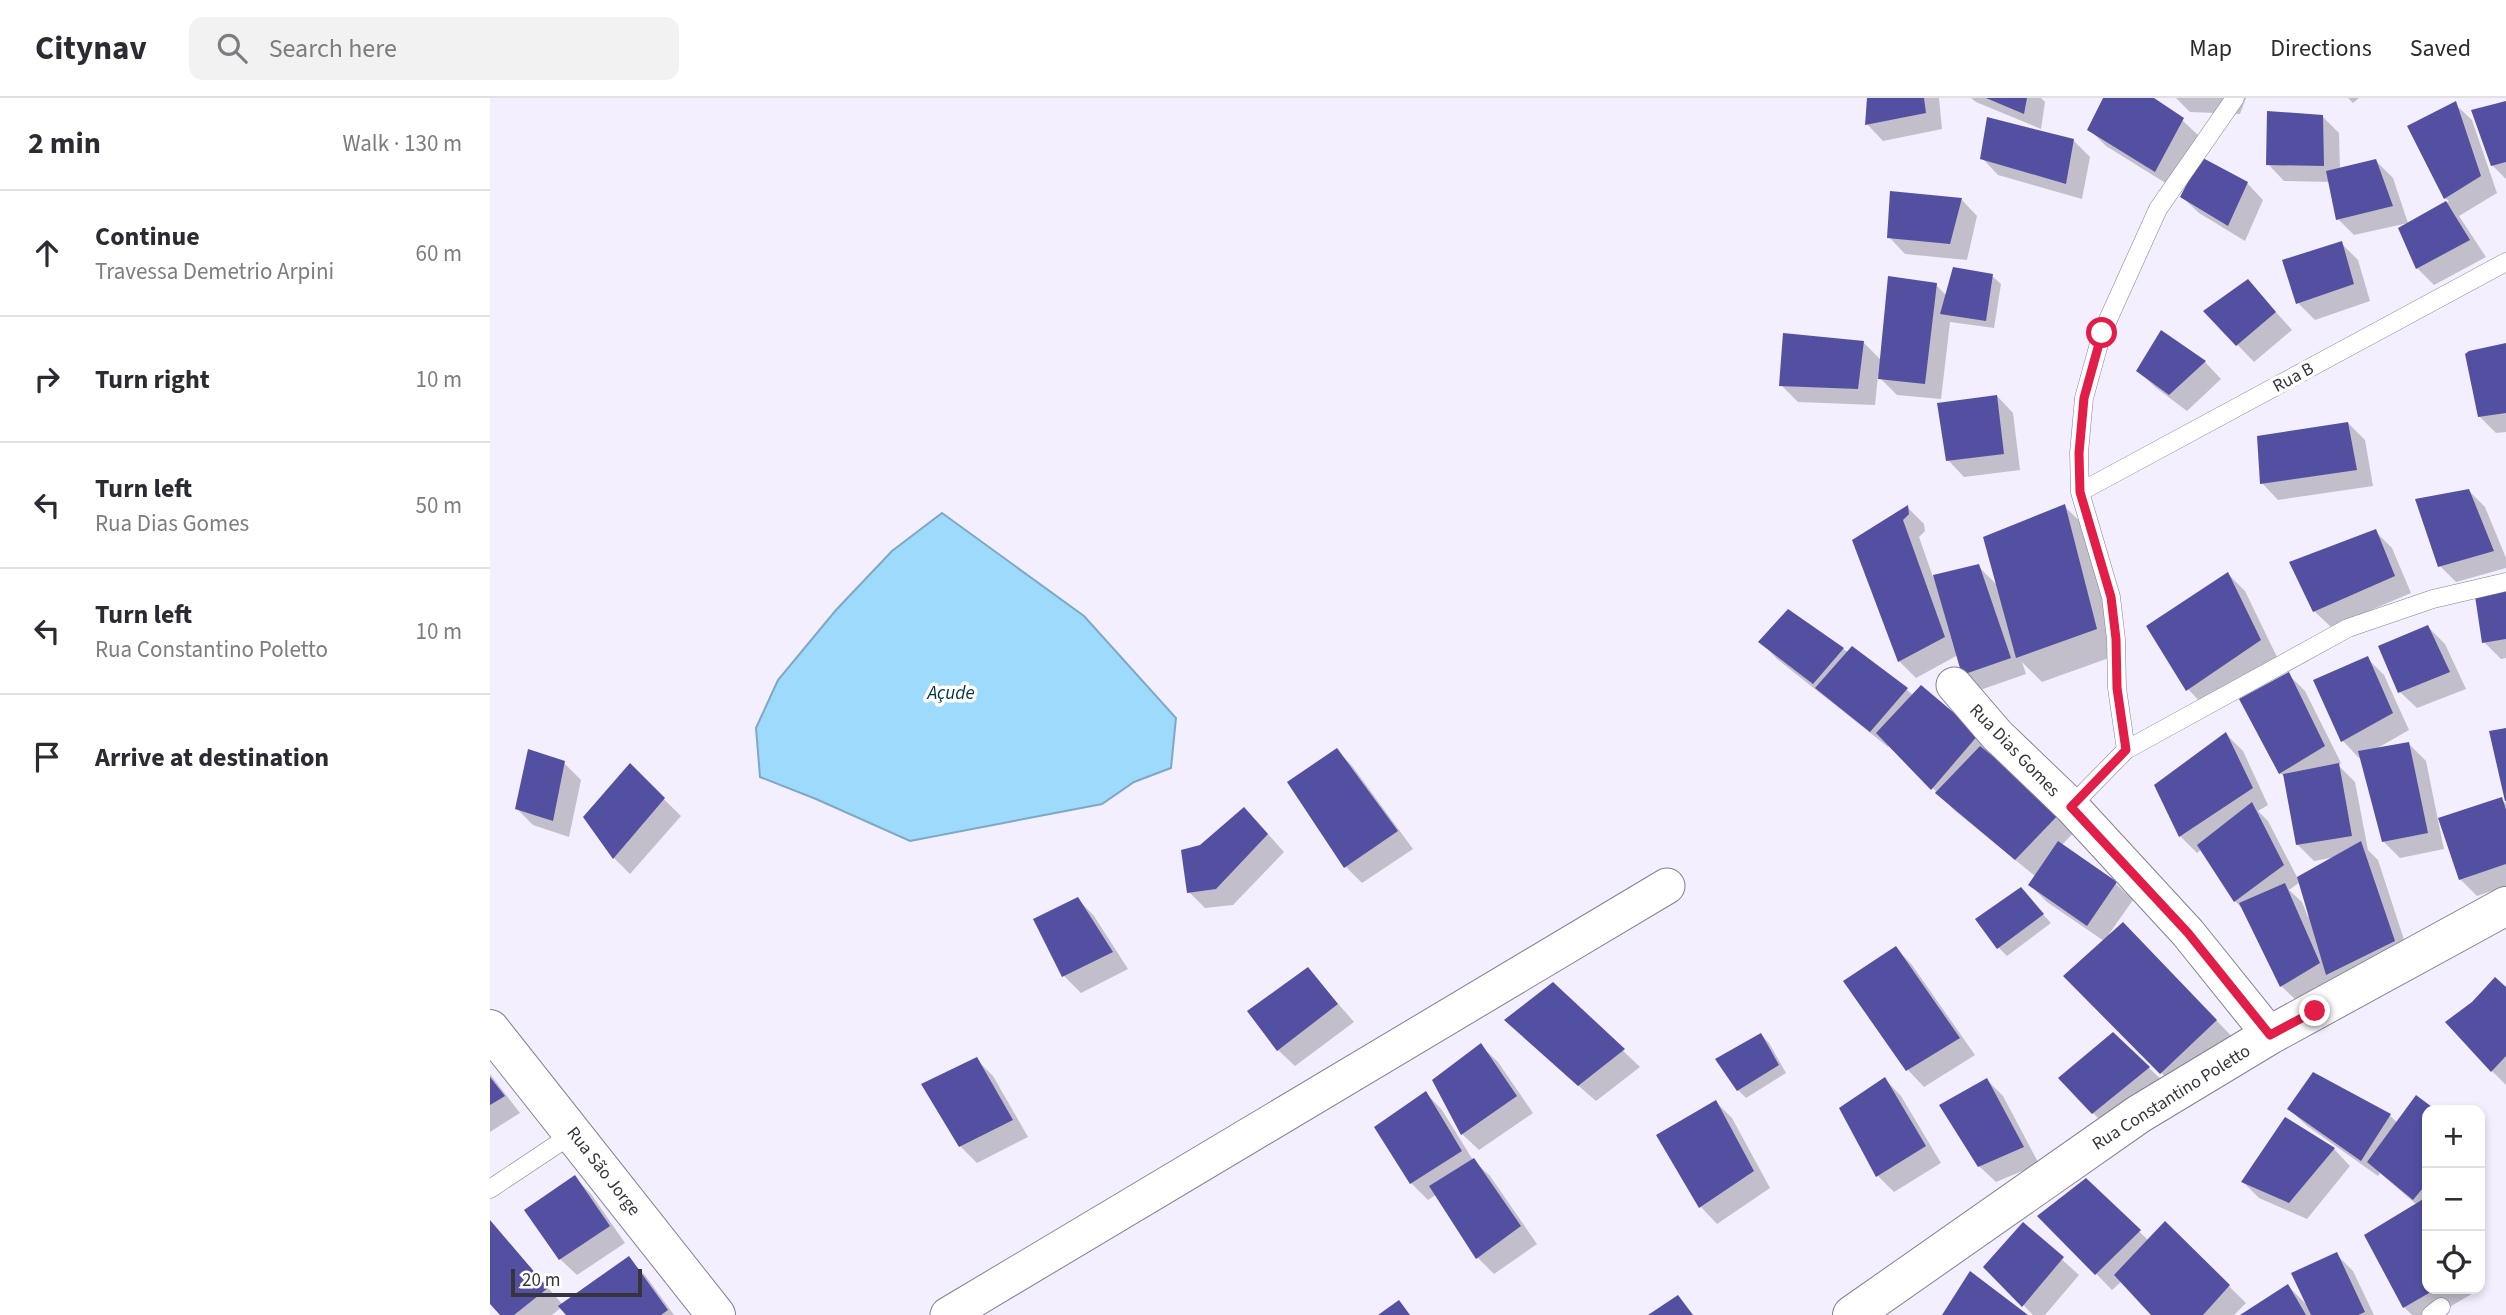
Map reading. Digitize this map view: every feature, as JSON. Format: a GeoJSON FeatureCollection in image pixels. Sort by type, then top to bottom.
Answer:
{"type":"FeatureCollection","features":[{"type":"Feature","properties":{"kind":"street","name":"Rua Dias Gomes"},"geometry":{"type":"LineString","coordinates":[[1954,685],[1997,735],[2071,807],[2188,933],[2270,1035]]}},
{"type":"Feature","properties":{"kind":"street"},"geometry":{"type":"LineString","coordinates":[[948,1315],[1667,886]]}},
{"type":"Feature","properties":{"kind":"street","name":"Rua Constantino Poletto"},"geometry":{"type":"LineString","coordinates":[[1853,1315],[2139,1114],[2270,1035],[2506,906]]}},
{"type":"Feature","properties":{"kind":"street","name":"Rua São Jorge"},"geometry":{"type":"LineString","coordinates":[[490,1028],[716,1315]]}},
{"type":"Feature","properties":{"kind":"lane"},"geometry":{"type":"LineString","coordinates":[[2126,750],[2117,688],[2116,639],[2111,597],[2080,492],[2079,453],[2084,398],[2102,333],[2158,209],[2235,98]]}},
{"type":"Feature","properties":{"kind":"lane","name":"Rua B"},"geometry":{"type":"LineString","coordinates":[[2080,492],[2506,262]]}},
{"type":"Feature","properties":{"kind":"lane"},"geometry":{"type":"LineString","coordinates":[[2071,807],[2126,750],[2348,628],[2433,599],[2506,582]]}},
{"type":"Feature","properties":{"kind":"lane"},"geometry":{"type":"LineString","coordinates":[[490,1189],[574,1133]]}},
{"type":"Feature","properties":{"kind":"water","name":"Açude"},"geometry":{"type":"Polygon","coordinates":[[[942,513],[1084,616],[1176,718],[1171,768],[1134,782],[1102,804],[910,841],[760,777],[756,728],[778,680],[836,610],[892,551],[942,513]]]}},
{"type":"Feature","properties":{"kind":"building"},"geometry":{"type":"Polygon","coordinates":[[[1867,98],[1924,98],[1926,113],[1865,125],[1867,98]]]}},
{"type":"Feature","properties":{"kind":"building"},"geometry":{"type":"Polygon","coordinates":[[[1986,98],[2027,98],[2024,114],[1986,98]]]}},
{"type":"Feature","properties":{"kind":"building"},"geometry":{"type":"Polygon","coordinates":[[[2103,98],[2154,98],[2184,118],[2155,172],[2087,130],[2103,98]]]}},
{"type":"Feature","properties":{"kind":"building"},"geometry":{"type":"Polygon","coordinates":[[[2456,101],[2481,176],[2444,199],[2407,126],[2456,101]]]}},
{"type":"Feature","properties":{"kind":"building"},"geometry":{"type":"Polygon","coordinates":[[[2506,101],[2506,162],[2491,166],[2471,110],[2506,101]]]}},
{"type":"Feature","properties":{"kind":"building"},"geometry":{"type":"Polygon","coordinates":[[[2267,111],[2323,115],[2324,166],[2266,165],[2267,111]]]}},
{"type":"Feature","properties":{"kind":"building"},"geometry":{"type":"Polygon","coordinates":[[[1987,117],[2074,139],[2066,184],[1980,159],[1987,117]]]}},
{"type":"Feature","properties":{"kind":"building"},"geometry":{"type":"Polygon","coordinates":[[[2201,157],[2248,182],[2228,226],[2180,197],[2201,157]]]}},
{"type":"Feature","properties":{"kind":"building"},"geometry":{"type":"Polygon","coordinates":[[[2376,159],[2393,206],[2336,220],[2326,171],[2376,159]]]}},
{"type":"Feature","properties":{"kind":"building"},"geometry":{"type":"Polygon","coordinates":[[[1890,191],[1962,198],[1950,244],[1887,238],[1890,191]]]}},
{"type":"Feature","properties":{"kind":"building"},"geometry":{"type":"Polygon","coordinates":[[[2446,201],[2470,240],[2416,269],[2398,228],[2446,201]]]}},
{"type":"Feature","properties":{"kind":"building"},"geometry":{"type":"Polygon","coordinates":[[[2342,241],[2354,284],[2296,304],[2282,260],[2342,241]]]}},
{"type":"Feature","properties":{"kind":"building"},"geometry":{"type":"Polygon","coordinates":[[[1953,267],[1993,274],[1986,321],[1940,314],[1953,267]]]}},
{"type":"Feature","properties":{"kind":"building"},"geometry":{"type":"Polygon","coordinates":[[[1888,276],[1937,283],[1925,384],[1878,379],[1888,276]]]}},
{"type":"Feature","properties":{"kind":"building"},"geometry":{"type":"Polygon","coordinates":[[[2248,279],[2276,312],[2236,346],[2203,311],[2248,279]]]}},
{"type":"Feature","properties":{"kind":"building"},"geometry":{"type":"Polygon","coordinates":[[[2161,330],[2206,361],[2169,395],[2136,371],[2161,330]]]}},
{"type":"Feature","properties":{"kind":"building"},"geometry":{"type":"Polygon","coordinates":[[[1783,333],[1864,341],[1858,389],[1779,386],[1783,333]]]}},
{"type":"Feature","properties":{"kind":"building"},"geometry":{"type":"Polygon","coordinates":[[[2506,343],[2506,413],[2478,417],[2465,354],[2506,343]]]}},
{"type":"Feature","properties":{"kind":"building"},"geometry":{"type":"Polygon","coordinates":[[[1997,395],[2004,454],[1946,461],[1937,403],[1997,395]]]}},
{"type":"Feature","properties":{"kind":"building"},"geometry":{"type":"Polygon","coordinates":[[[2348,422],[2357,470],[2260,484],[2257,436],[2348,422]]]}},
{"type":"Feature","properties":{"kind":"building"},"geometry":{"type":"Polygon","coordinates":[[[2469,489],[2494,551],[2438,567],[2415,499],[2469,489]]]}},
{"type":"Feature","properties":{"kind":"building"},"geometry":{"type":"Polygon","coordinates":[[[2065,504],[2097,629],[2016,658],[1983,537],[2065,504]]]}},
{"type":"Feature","properties":{"kind":"building"},"geometry":{"type":"Polygon","coordinates":[[[1908,505],[1909,514],[1903,520],[1945,637],[1898,662],[1852,540],[1908,505]]]}},
{"type":"Feature","properties":{"kind":"building"},"geometry":{"type":"Polygon","coordinates":[[[2376,529],[2395,576],[2313,612],[2289,562],[2376,529]]]}},
{"type":"Feature","properties":{"kind":"building"},"geometry":{"type":"Polygon","coordinates":[[[1979,564],[2011,658],[1962,675],[1933,575],[1979,564]]]}},
{"type":"Feature","properties":{"kind":"building"},"geometry":{"type":"Polygon","coordinates":[[[2228,572],[2261,640],[2186,691],[2146,626],[2228,572]]]}},
{"type":"Feature","properties":{"kind":"building"},"geometry":{"type":"Polygon","coordinates":[[[2506,591],[2506,639],[2482,643],[2475,596],[2506,591]]]}},
{"type":"Feature","properties":{"kind":"building"},"geometry":{"type":"Polygon","coordinates":[[[1788,609],[1844,648],[1813,684],[1758,642],[1788,609]]]}},
{"type":"Feature","properties":{"kind":"building"},"geometry":{"type":"Polygon","coordinates":[[[2428,625],[2450,672],[2398,693],[2378,646],[2428,625]]]}},
{"type":"Feature","properties":{"kind":"building"},"geometry":{"type":"Polygon","coordinates":[[[1852,646],[1908,688],[1870,732],[1815,688],[1852,646]]]}},
{"type":"Feature","properties":{"kind":"building"},"geometry":{"type":"Polygon","coordinates":[[[2368,656],[2393,713],[2341,742],[2313,680],[2368,656]]]}},
{"type":"Feature","properties":{"kind":"building"},"geometry":{"type":"Polygon","coordinates":[[[2289,672],[2325,746],[2279,774],[2239,699],[2289,672]]]}},
{"type":"Feature","properties":{"kind":"building"},"geometry":{"type":"Polygon","coordinates":[[[1921,685],[1979,734],[1931,790],[1876,733],[1921,685]]]}},
{"type":"Feature","properties":{"kind":"building"},"geometry":{"type":"Polygon","coordinates":[[[2506,728],[2506,801],[2505,801],[2489,731],[2506,728]]]}},
{"type":"Feature","properties":{"kind":"building"},"geometry":{"type":"Polygon","coordinates":[[[2226,732],[2253,788],[2179,837],[2154,785],[2226,732]]]}},
{"type":"Feature","properties":{"kind":"building"},"geometry":{"type":"Polygon","coordinates":[[[2409,742],[2428,833],[2382,842],[2358,751],[2409,742]]]}},
{"type":"Feature","properties":{"kind":"building"},"geometry":{"type":"Polygon","coordinates":[[[1980,746],[2062,811],[2015,860],[1935,793],[1980,746]]]}},
{"type":"Feature","properties":{"kind":"building"},"geometry":{"type":"Polygon","coordinates":[[[1337,748],[1398,831],[1344,868],[1287,782],[1337,748]]]}},
{"type":"Feature","properties":{"kind":"building"},"geometry":{"type":"Polygon","coordinates":[[[528,749],[565,761],[553,821],[515,809],[528,749]]]}},
{"type":"Feature","properties":{"kind":"building"},"geometry":{"type":"Polygon","coordinates":[[[630,763],[665,798],[613,859],[583,817],[630,763]]]}},
{"type":"Feature","properties":{"kind":"building"},"geometry":{"type":"Polygon","coordinates":[[[2339,763],[2352,836],[2296,845],[2283,774],[2339,763]]]}},
{"type":"Feature","properties":{"kind":"building"},"geometry":{"type":"Polygon","coordinates":[[[2502,797],[2506,810],[2506,864],[2459,880],[2438,818],[2502,797]]]}},
{"type":"Feature","properties":{"kind":"building"},"geometry":{"type":"Polygon","coordinates":[[[2252,802],[2284,865],[2234,902],[2197,845],[2252,802]]]}},
{"type":"Feature","properties":{"kind":"building"},"geometry":{"type":"Polygon","coordinates":[[[1244,807],[1268,834],[1216,889],[1187,893],[1181,850],[1200,845],[1244,807]]]}},
{"type":"Feature","properties":{"kind":"building"},"geometry":{"type":"Polygon","coordinates":[[[2058,841],[2117,882],[2087,926],[2028,885],[2058,841]]]}},
{"type":"Feature","properties":{"kind":"building"},"geometry":{"type":"Polygon","coordinates":[[[2361,841],[2395,941],[2326,975],[2297,877],[2361,841]]]}},
{"type":"Feature","properties":{"kind":"building"},"geometry":{"type":"Polygon","coordinates":[[[2285,883],[2320,963],[2280,987],[2239,903],[2285,883]]]}},
{"type":"Feature","properties":{"kind":"building"},"geometry":{"type":"Polygon","coordinates":[[[2021,887],[2044,914],[1997,949],[1975,919],[2021,887]]]}},
{"type":"Feature","properties":{"kind":"building"},"geometry":{"type":"Polygon","coordinates":[[[1078,897],[1113,952],[1062,977],[1033,919],[1078,897]]]}},
{"type":"Feature","properties":{"kind":"building"},"geometry":{"type":"Polygon","coordinates":[[[2123,922],[2217,1020],[2160,1074],[2063,976],[2123,922]]]}},
{"type":"Feature","properties":{"kind":"building"},"geometry":{"type":"Polygon","coordinates":[[[1896,946],[1960,1038],[1906,1071],[1843,981],[1896,946]]]}},
{"type":"Feature","properties":{"kind":"building"},"geometry":{"type":"Polygon","coordinates":[[[1308,967],[1338,1004],[1277,1051],[1247,1011],[1308,967]]]}},
{"type":"Feature","properties":{"kind":"building"},"geometry":{"type":"Polygon","coordinates":[[[2495,977],[2506,987],[2506,1056],[2491,1072],[2445,1022],[2472,1002],[2495,977]]]}},
{"type":"Feature","properties":{"kind":"building"},"geometry":{"type":"Polygon","coordinates":[[[1553,982],[1625,1049],[1578,1086],[1504,1020],[1553,982]]]}},
{"type":"Feature","properties":{"kind":"building"},"geometry":{"type":"Polygon","coordinates":[[[2113,1032],[2150,1067],[2092,1114],[2058,1078],[2113,1032]]]}},
{"type":"Feature","properties":{"kind":"building"},"geometry":{"type":"Polygon","coordinates":[[[1761,1033],[1779,1065],[1737,1091],[1715,1059],[1761,1033]]]}},
{"type":"Feature","properties":{"kind":"building"},"geometry":{"type":"Polygon","coordinates":[[[1481,1043],[1517,1096],[1461,1135],[1432,1080],[1481,1043]]]}},
{"type":"Feature","properties":{"kind":"building"},"geometry":{"type":"Polygon","coordinates":[[[977,1057],[1013,1120],[959,1147],[921,1084],[977,1057]]]}},
{"type":"Feature","properties":{"kind":"building"},"geometry":{"type":"Polygon","coordinates":[[[2313,1072],[2391,1114],[2361,1161],[2287,1109],[2313,1072]]]}},
{"type":"Feature","properties":{"kind":"building"},"geometry":{"type":"Polygon","coordinates":[[[490,1077],[505,1096],[490,1105],[490,1077]]]}},
{"type":"Feature","properties":{"kind":"building"},"geometry":{"type":"Polygon","coordinates":[[[1885,1077],[1926,1146],[1876,1177],[1839,1108],[1885,1077]]]}},
{"type":"Feature","properties":{"kind":"building"},"geometry":{"type":"Polygon","coordinates":[[[1987,1078],[2024,1147],[1978,1167],[1939,1105],[1987,1078]]]}},
{"type":"Feature","properties":{"kind":"building"},"geometry":{"type":"Polygon","coordinates":[[[1426,1091],[1462,1151],[1410,1184],[1374,1127],[1426,1091]]]}},
{"type":"Feature","properties":{"kind":"building"},"geometry":{"type":"Polygon","coordinates":[[[2416,1095],[2429,1105],[2422,1105],[2422,1189],[2413,1200],[2367,1162],[2416,1095]]]}},
{"type":"Feature","properties":{"kind":"building"},"geometry":{"type":"Polygon","coordinates":[[[1716,1100],[1754,1171],[1699,1208],[1656,1135],[1716,1100]]]}},
{"type":"Feature","properties":{"kind":"building"},"geometry":{"type":"Polygon","coordinates":[[[2285,1117],[2335,1148],[2289,1203],[2241,1182],[2285,1117]]]}},
{"type":"Feature","properties":{"kind":"building"},"geometry":{"type":"Polygon","coordinates":[[[1474,1158],[1521,1226],[1476,1259],[1429,1186],[1474,1158]]]}},
{"type":"Feature","properties":{"kind":"building"},"geometry":{"type":"Polygon","coordinates":[[[575,1175],[610,1226],[559,1260],[524,1210],[575,1175]]]}},
{"type":"Feature","properties":{"kind":"building"},"geometry":{"type":"Polygon","coordinates":[[[2086,1178],[2141,1230],[2095,1275],[2037,1216],[2086,1178]]]}},
{"type":"Feature","properties":{"kind":"building"},"geometry":{"type":"Polygon","coordinates":[[[2422,1200],[2422,1294],[2427,1294],[2403,1308],[2364,1235],[2422,1200]]]}},
{"type":"Feature","properties":{"kind":"building"},"geometry":{"type":"Polygon","coordinates":[[[490,1220],[548,1288],[514,1315],[500,1315],[490,1304],[490,1220]]]}},
{"type":"Feature","properties":{"kind":"building"},"geometry":{"type":"Polygon","coordinates":[[[2165,1221],[2230,1285],[2203,1315],[2151,1315],[2114,1275],[2165,1221]]]}},
{"type":"Feature","properties":{"kind":"building"},"geometry":{"type":"Polygon","coordinates":[[[2023,1222],[2064,1257],[2022,1307],[1983,1267],[2023,1222]]]}},
{"type":"Feature","properties":{"kind":"building"},"geometry":{"type":"Polygon","coordinates":[[[2337,1252],[2365,1312],[2358,1315],[2311,1315],[2291,1273],[2337,1252]]]}},
{"type":"Feature","properties":{"kind":"building"},"geometry":{"type":"Polygon","coordinates":[[[629,1256],[668,1310],[661,1315],[566,1315],[558,1306],[629,1256]]]}},
{"type":"Feature","properties":{"kind":"building"},"geometry":{"type":"Polygon","coordinates":[[[1970,1271],[2028,1315],[1942,1315],[1970,1271]]]}},
{"type":"Feature","properties":{"kind":"building"},"geometry":{"type":"Polygon","coordinates":[[[2288,1284],[2306,1315],[2240,1315],[2288,1284]]]}},
{"type":"Feature","properties":{"kind":"building"},"geometry":{"type":"Polygon","coordinates":[[[1678,1295],[1693,1315],[1648,1315],[1678,1295]]]}},
{"type":"Feature","properties":{"kind":"building"},"geometry":{"type":"Polygon","coordinates":[[[1399,1300],[1410,1315],[1378,1315],[1399,1300]]]}},
{"type":"Feature","properties":{"kind":"route"},"geometry":{"type":"LineString","coordinates":[[2102,333],[2084,398],[2079,453],[2080,492],[2111,597],[2116,639],[2117,688],[2126,750],[2071,807],[2188,933],[2270,1035],[2315,1011]]}}]}
